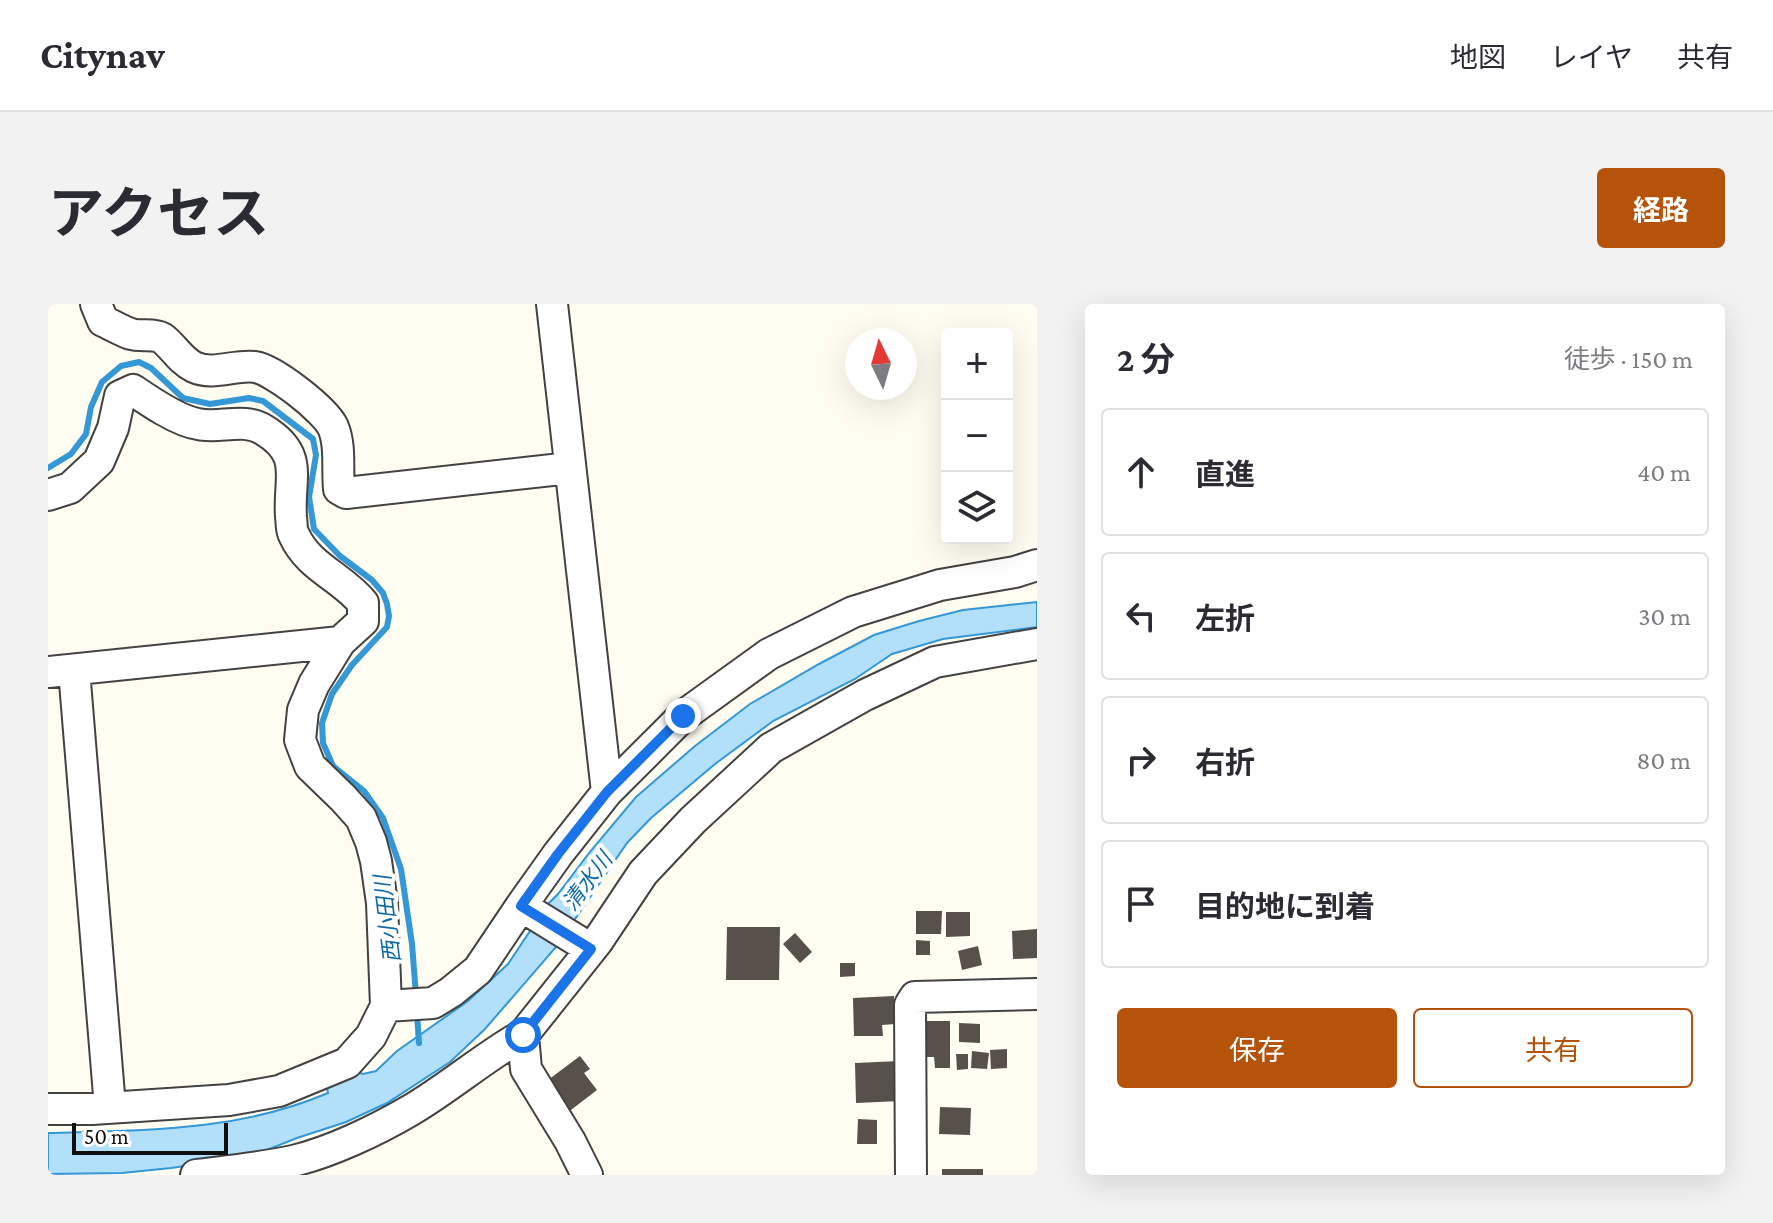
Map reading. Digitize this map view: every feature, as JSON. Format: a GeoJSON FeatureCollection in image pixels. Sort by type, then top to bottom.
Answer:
{"type":"FeatureCollection","features":[{"type":"Feature","properties":{"kind":"street"},"geometry":{"type":"LineString","coordinates":[[96,304],[103,321],[133,335],[159,336],[193,367],[210,370],[254,367],[282,380],[305,397],[333,427],[339,458],[339,489],[346,493],[570,468]]}},
{"type":"Feature","properties":{"kind":"street"},"geometry":{"type":"LineString","coordinates":[[552,304],[607,792]]}},
{"type":"Feature","properties":{"kind":"street"},"geometry":{"type":"LineString","coordinates":[[48,495],[70,488],[99,461],[113,428],[120,396],[133,390],[160,408],[197,424],[246,424],[263,428],[286,448],[292,462],[292,532],[308,558],[353,591],[363,603],[363,621],[340,642],[314,684],[303,710],[300,740],[310,766],[361,818],[371,842],[382,903],[386,1006],[371,1036],[347,1063],[279,1091],[229,1100],[48,1109]]}},
{"type":"Feature","properties":{"kind":"street"},"geometry":{"type":"LineString","coordinates":[[386,1006],[433,1003],[478,970],[558,854],[607,792],[683,716],[769,654],[853,612],[940,585],[1015,572],[1037,565]]}},
{"type":"Feature","properties":{"kind":"street"},"geometry":{"type":"LineString","coordinates":[[110,1107],[61,671],[340,642]]}},
{"type":"Feature","properties":{"kind":"street"},"geometry":{"type":"LineString","coordinates":[[196,1175],[295,1160],[358,1136],[411,1110],[523,1035],[591,949],[643,873],[693,820],[771,748],[865,695],[935,662],[1037,644]]}},
{"type":"Feature","properties":{"kind":"street"},"geometry":{"type":"LineString","coordinates":[[521,906],[591,949]]}},
{"type":"Feature","properties":{"kind":"street"},"geometry":{"type":"LineString","coordinates":[[911,1175],[910,1005],[915,997],[1037,994]]}},
{"type":"Feature","properties":{"kind":"street"},"geometry":{"type":"LineString","coordinates":[[523,1035],[526,1069],[587,1175]]}},
{"type":"Feature","properties":{"kind":"water","name":"清水川"},"geometry":{"type":"Polygon","coordinates":[[[1037,602],[1037,627],[943,639],[892,654],[855,679],[773,721],[715,764],[651,818],[627,843],[556,947],[485,1029],[450,1062],[387,1103],[346,1122],[249,1157],[122,1173],[48,1174],[48,1133],[155,1129],[225,1122],[294,1106],[328,1093],[331,1082],[352,1070],[363,1074],[376,1071],[397,1051],[468,1001],[508,964],[548,904],[636,797],[750,704],[874,635],[963,610],[1037,602]]]}},
{"type":"Feature","properties":{"kind":"building"},"geometry":{"type":"Polygon","coordinates":[[[916,911],[942,911],[941,934],[916,934],[916,911]]]}},
{"type":"Feature","properties":{"kind":"building"},"geometry":{"type":"Polygon","coordinates":[[[946,912],[970,912],[970,936],[946,937],[946,912]]]}},
{"type":"Feature","properties":{"kind":"building"},"geometry":{"type":"Polygon","coordinates":[[[727,927],[780,927],[779,980],[726,980],[727,927]]]}},
{"type":"Feature","properties":{"kind":"building"},"geometry":{"type":"Polygon","coordinates":[[[1037,929],[1037,958],[1013,959],[1012,931],[1037,929]]]}},
{"type":"Feature","properties":{"kind":"building"},"geometry":{"type":"Polygon","coordinates":[[[795,933],[812,952],[800,963],[783,944],[795,933]]]}},
{"type":"Feature","properties":{"kind":"building"},"geometry":{"type":"Polygon","coordinates":[[[916,940],[930,941],[930,955],[916,955],[916,940]]]}},
{"type":"Feature","properties":{"kind":"building"},"geometry":{"type":"Polygon","coordinates":[[[978,946],[982,965],[962,970],[958,951],[978,946]]]}},
{"type":"Feature","properties":{"kind":"building"},"geometry":{"type":"Polygon","coordinates":[[[840,963],[855,963],[855,976],[840,977],[840,963]]]}},
{"type":"Feature","properties":{"kind":"building"},"geometry":{"type":"Polygon","coordinates":[[[894,996],[895,1024],[882,1025],[883,1036],[854,1036],[853,998],[894,996]]]}},
{"type":"Feature","properties":{"kind":"building"},"geometry":{"type":"Polygon","coordinates":[[[923,1021],[950,1021],[950,1068],[935,1068],[934,1057],[923,1057],[923,1021]]]}},
{"type":"Feature","properties":{"kind":"building"},"geometry":{"type":"Polygon","coordinates":[[[959,1023],[980,1024],[980,1043],[959,1042],[959,1023]]]}},
{"type":"Feature","properties":{"kind":"building"},"geometry":{"type":"Polygon","coordinates":[[[1007,1049],[1007,1068],[991,1069],[990,1050],[1007,1049]]]}},
{"type":"Feature","properties":{"kind":"building"},"geometry":{"type":"Polygon","coordinates":[[[972,1051],[989,1053],[987,1069],[971,1068],[972,1051]]]}},
{"type":"Feature","properties":{"kind":"building"},"geometry":{"type":"Polygon","coordinates":[[[956,1054],[968,1054],[968,1069],[957,1070],[956,1054]]]}},
{"type":"Feature","properties":{"kind":"building"},"geometry":{"type":"Polygon","coordinates":[[[580,1056],[590,1069],[584,1073],[597,1090],[567,1113],[544,1083],[580,1056]]]}},
{"type":"Feature","properties":{"kind":"building"},"geometry":{"type":"Polygon","coordinates":[[[899,1061],[900,1101],[856,1103],[855,1063],[899,1061]]]}},
{"type":"Feature","properties":{"kind":"building"},"geometry":{"type":"Polygon","coordinates":[[[940,1107],[971,1108],[970,1135],[939,1134],[940,1107]]]}},
{"type":"Feature","properties":{"kind":"building"},"geometry":{"type":"Polygon","coordinates":[[[858,1119],[877,1120],[877,1144],[857,1144],[858,1119]]]}},
{"type":"Feature","properties":{"kind":"building"},"geometry":{"type":"Polygon","coordinates":[[[942,1169],[983,1169],[983,1175],[942,1175],[942,1169]]]}},
{"type":"Feature","properties":{"kind":"waterway","name":"西小田川"},"geometry":{"type":"LineString","coordinates":[[48,468],[71,454],[86,434],[91,407],[102,382],[121,366],[139,362],[151,368],[183,398],[210,404],[249,398],[263,401],[313,439],[316,455],[309,497],[314,529],[340,556],[372,580],[383,593],[389,616],[387,627],[352,665],[332,694],[322,723],[323,743],[333,766],[364,791],[383,818],[401,869],[416,995]]}},
{"type":"Feature","properties":{"kind":"waterway","name":"西小田川"},"geometry":{"type":"LineString","coordinates":[[417,1014],[419,1043]]}},
{"type":"Feature","properties":{"kind":"route"},"geometry":{"type":"LineString","coordinates":[[523,1035],[591,949],[521,906],[607,792],[683,716]]}}]}
